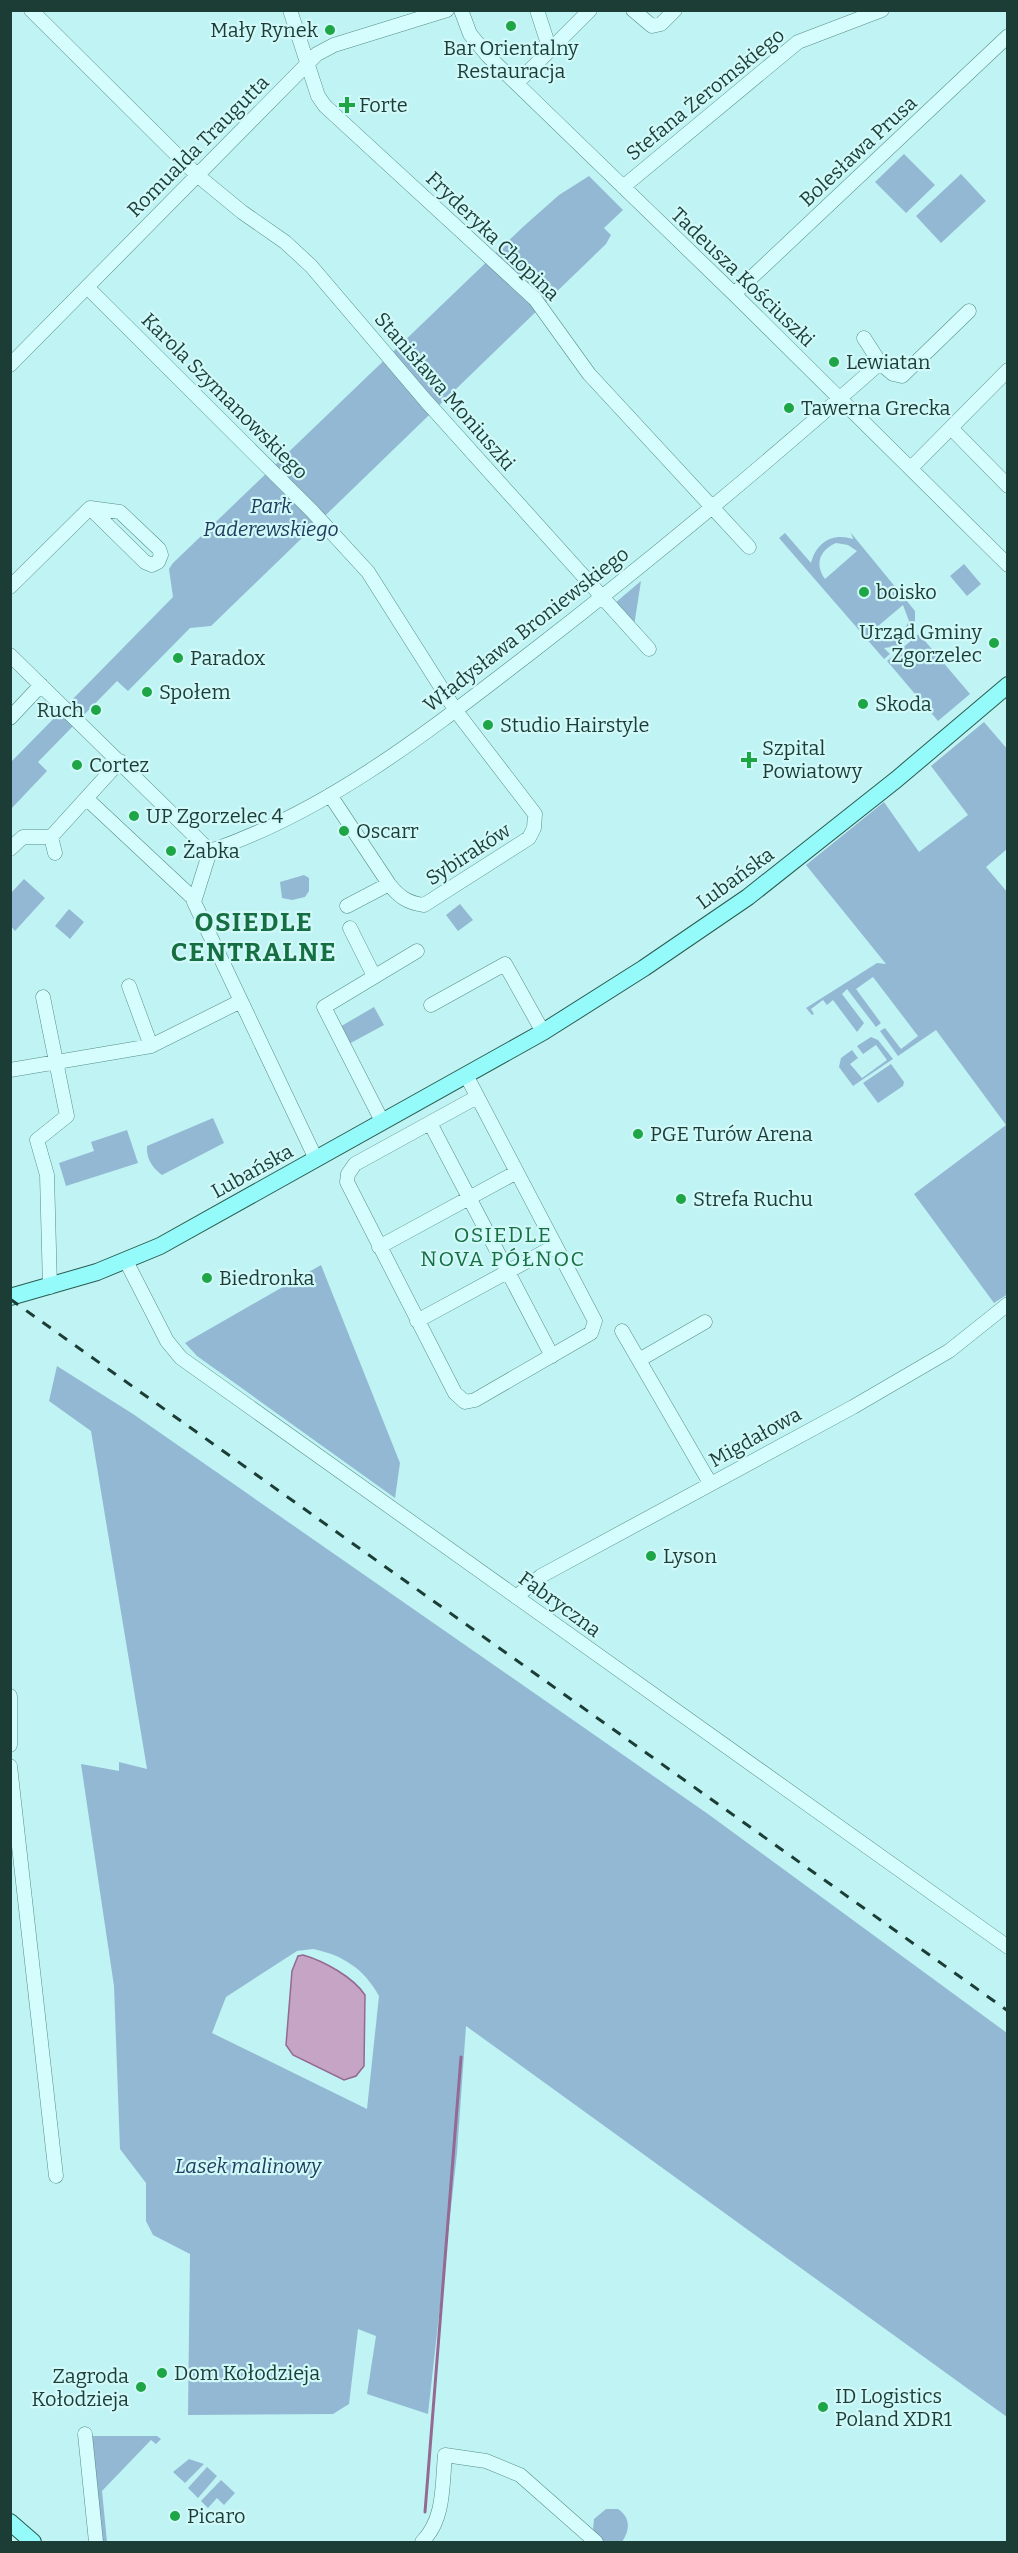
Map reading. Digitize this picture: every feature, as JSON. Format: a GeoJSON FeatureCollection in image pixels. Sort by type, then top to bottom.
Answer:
{"type":"FeatureCollection","features":[{"type":"Feature","properties":{"kind":"main road","name":"Lubańska"},"geometry":{"type":"LineString","coordinates":[[10,1298],[126,1261],[182,1234],[543,1032],[636,974],[748,897],[905,772],[1008,685]]}},
{"type":"Feature","properties":{"kind":"main road"},"geometry":{"type":"LineString","coordinates":[[10,2522],[33,2542]]}},
{"type":"Feature","properties":{"kind":"street","name":"Stanisława Moniuszki"},"geometry":{"type":"LineString","coordinates":[[31,10],[197,175],[242,212],[285,242],[311,266],[384,354],[649,649]]}},
{"type":"Feature","properties":{"kind":"street","name":"Fryderyka Chopina"},"geometry":{"type":"LineString","coordinates":[[290,10],[318,96],[325,106],[536,298],[589,374],[749,547]]}},
{"type":"Feature","properties":{"kind":"street","name":"Romualda Traugutta"},"geometry":{"type":"LineString","coordinates":[[10,364],[324,48],[447,10]]}},
{"type":"Feature","properties":{"kind":"street","name":"Tadeusza Kościuszki"},"geometry":{"type":"LineString","coordinates":[[461,10],[475,41],[1008,565]]}},
{"type":"Feature","properties":{"kind":"street"},"geometry":{"type":"LineString","coordinates":[[537,10],[548,44],[552,49]]}},
{"type":"Feature","properties":{"kind":"street"},"geometry":{"type":"LineString","coordinates":[[517,83],[590,10]]}},
{"type":"Feature","properties":{"kind":"street"},"geometry":{"type":"LineString","coordinates":[[633,10],[652,26],[661,24],[675,10]]}},
{"type":"Feature","properties":{"kind":"street","name":"Stefana Żeromskiego"},"geometry":{"type":"LineString","coordinates":[[623,187],[798,42],[882,10]]}},
{"type":"Feature","properties":{"kind":"street","name":"Bolesława Prusa"},"geometry":{"type":"LineString","coordinates":[[734,294],[1008,36]]}},
{"type":"Feature","properties":{"kind":"street","name":"Karola Szymanowskiego"},"geometry":{"type":"LineString","coordinates":[[87,286],[295,494],[368,572],[456,711]]}},
{"type":"Feature","properties":{"kind":"street"},"geometry":{"type":"LineString","coordinates":[[864,338],[880,363],[893,374],[902,376],[969,311]]}},
{"type":"Feature","properties":{"kind":"street","name":"Władysława Broniewskiego"},"geometry":{"type":"LineString","coordinates":[[210,850],[241,839],[330,795],[456,711],[603,597],[880,363]]}},
{"type":"Feature","properties":{"kind":"street"},"geometry":{"type":"LineString","coordinates":[[911,468],[1008,370]]}},
{"type":"Feature","properties":{"kind":"street"},"geometry":{"type":"LineString","coordinates":[[951,428],[1008,486]]}},
{"type":"Feature","properties":{"kind":"street"},"geometry":{"type":"LineString","coordinates":[[90,508],[120,512],[159,549],[161,555],[158,562],[152,566],[145,562],[90,508]]}},
{"type":"Feature","properties":{"kind":"street"},"geometry":{"type":"LineString","coordinates":[[10,587],[90,508]]}},
{"type":"Feature","properties":{"kind":"street"},"geometry":{"type":"LineString","coordinates":[[10,655],[210,850],[194,899]]}},
{"type":"Feature","properties":{"kind":"street"},"geometry":{"type":"LineString","coordinates":[[10,718],[41,685]]}},
{"type":"Feature","properties":{"kind":"street","name":"Sybiraków"},"geometry":{"type":"LineString","coordinates":[[330,795],[389,884],[407,901],[424,905],[529,838],[534,828],[535,814],[456,711]]}},
{"type":"Feature","properties":{"kind":"street"},"geometry":{"type":"LineString","coordinates":[[10,849],[23,837],[51,837],[120,760]]}},
{"type":"Feature","properties":{"kind":"street"},"geometry":{"type":"LineString","coordinates":[[87,799],[194,899],[240,1002],[316,1159]]}},
{"type":"Feature","properties":{"kind":"street"},"geometry":{"type":"LineString","coordinates":[[51,837],[55,853]]}},
{"type":"Feature","properties":{"kind":"street"},"geometry":{"type":"LineString","coordinates":[[347,906],[389,884]]}},
{"type":"Feature","properties":{"kind":"street"},"geometry":{"type":"LineString","coordinates":[[350,928],[374,976]]}},
{"type":"Feature","properties":{"kind":"street"},"geometry":{"type":"LineString","coordinates":[[382,1121],[324,1007],[417,951]]}},
{"type":"Feature","properties":{"kind":"street"},"geometry":{"type":"LineString","coordinates":[[431,1005],[506,964],[543,1032]]}},
{"type":"Feature","properties":{"kind":"street"},"geometry":{"type":"LineString","coordinates":[[129,986],[151,1046]]}},
{"type":"Feature","properties":{"kind":"street"},"geometry":{"type":"LineString","coordinates":[[43,997],[67,1116],[37,1140],[47,1175],[50,1287]]}},
{"type":"Feature","properties":{"kind":"street"},"geometry":{"type":"LineString","coordinates":[[10,1070],[151,1046],[240,1002]]}},
{"type":"Feature","properties":{"kind":"street"},"geometry":{"type":"LineString","coordinates":[[466,1075],[594,1318],[595,1326],[591,1333],[552,1356],[475,1400],[465,1402],[455,1393],[348,1187],[348,1174],[355,1164],[477,1097]]}},
{"type":"Feature","properties":{"kind":"street"},"geometry":{"type":"LineString","coordinates":[[430,1123],[552,1356]]}},
{"type":"Feature","properties":{"kind":"street"},"geometry":{"type":"LineString","coordinates":[[379,1247],[517,1172]]}},
{"type":"Feature","properties":{"kind":"street"},"geometry":{"type":"LineString","coordinates":[[417,1321],[555,1246]]}},
{"type":"Feature","properties":{"kind":"street","name":"Fabryczna"},"geometry":{"type":"LineString","coordinates":[[126,1261],[167,1341],[181,1358],[1008,1947]]}},
{"type":"Feature","properties":{"kind":"street","name":"Migdałowa"},"geometry":{"type":"LineString","coordinates":[[516,1597],[541,1576],[949,1351],[1008,1304]]}},
{"type":"Feature","properties":{"kind":"street"},"geometry":{"type":"LineString","coordinates":[[639,1360],[705,1322]]}},
{"type":"Feature","properties":{"kind":"street"},"geometry":{"type":"LineString","coordinates":[[622,1331],[710,1483]]}},
{"type":"Feature","properties":{"kind":"street"},"geometry":{"type":"LineString","coordinates":[[10,1696],[10,1744]]}},
{"type":"Feature","properties":{"kind":"street"},"geometry":{"type":"LineString","coordinates":[[10,1766],[56,2176]]}},
{"type":"Feature","properties":{"kind":"street"},"geometry":{"type":"LineString","coordinates":[[85,2434],[96,2542]]}},
{"type":"Feature","properties":{"kind":"street"},"geometry":{"type":"LineString","coordinates":[[422,2542],[432,2532],[439,2518],[445,2455],[486,2461],[520,2475],[596,2542]]}},
{"type":"Feature","properties":{"kind":"green space"},"geometry":{"type":"Polygon","coordinates":[[[904,154],[935,185],[906,213],[875,182],[904,154]]]}},
{"type":"Feature","properties":{"kind":"green space"},"geometry":{"type":"Polygon","coordinates":[[[961,174],[986,201],[941,243],[916,216],[961,174]]]}},
{"type":"Feature","properties":{"kind":"green space","name":"Park Paderewskiego"},"geometry":{"type":"Polygon","coordinates":[[[589,176],[623,210],[604,228],[611,235],[606,244],[211,626],[190,628],[128,691],[117,681],[38,762],[47,771],[11,809],[11,762],[173,597],[169,569],[173,563],[524,226],[559,195],[589,176]]]}},
{"type":"Feature","properties":{"kind":"green space"},"geometry":{"type":"Polygon","coordinates":[[[785,533],[811,563],[817,550],[826,541],[838,537],[853,539],[851,533],[915,611],[915,625],[910,637],[898,646],[884,648],[890,654],[884,659],[779,538],[785,533]],[[836,543],[826,549],[820,558],[820,568],[825,579],[857,551],[848,545],[836,543]],[[903,605],[871,632],[885,641],[901,636],[909,621],[903,605]]]}},
{"type":"Feature","properties":{"kind":"green space"},"geometry":{"type":"Polygon","coordinates":[[[964,564],[981,584],[967,596],[950,576],[964,564]]]}},
{"type":"Feature","properties":{"kind":"green space"},"geometry":{"type":"Polygon","coordinates":[[[641,581],[634,626],[615,603],[641,581]]]}},
{"type":"Feature","properties":{"kind":"green space"},"geometry":{"type":"Polygon","coordinates":[[[919,634],[970,694],[938,721],[887,661],[919,634]]]}},
{"type":"Feature","properties":{"kind":"green space"},"geometry":{"type":"Polygon","coordinates":[[[984,722],[1008,750],[1007,849],[986,867],[1008,893],[1008,1294],[994,1303],[914,1194],[1006,1125],[936,1030],[898,1056],[880,1031],[885,1028],[901,1049],[918,1036],[873,977],[856,989],[881,1023],[876,1027],[847,989],[842,994],[864,1023],[857,1032],[833,1000],[827,1005],[823,1000],[811,1009],[814,1014],[812,1015],[806,1008],[877,963],[886,964],[806,865],[884,802],[919,852],[968,815],[931,766],[984,722]]]}},
{"type":"Feature","properties":{"kind":"green space"},"geometry":{"type":"Polygon","coordinates":[[[304,875],[309,878],[309,891],[305,897],[292,900],[282,898],[280,882],[304,875]]]}},
{"type":"Feature","properties":{"kind":"green space"},"geometry":{"type":"Polygon","coordinates":[[[24,879],[45,898],[15,931],[11,926],[11,893],[24,879]]]}},
{"type":"Feature","properties":{"kind":"green space"},"geometry":{"type":"Polygon","coordinates":[[[460,904],[473,920],[458,931],[446,915],[460,904]]]}},
{"type":"Feature","properties":{"kind":"green space"},"geometry":{"type":"Polygon","coordinates":[[[69,909],[84,922],[70,939],[55,926],[69,909]]]}},
{"type":"Feature","properties":{"kind":"green space"},"geometry":{"type":"Polygon","coordinates":[[[374,1007],[384,1025],[347,1045],[338,1028],[374,1007]]]}},
{"type":"Feature","properties":{"kind":"green space"},"geometry":{"type":"Polygon","coordinates":[[[871,1037],[878,1040],[893,1059],[853,1086],[839,1067],[841,1058],[852,1050],[858,1058],[850,1064],[862,1078],[887,1060],[876,1045],[863,1054],[857,1046],[871,1037]]]}},
{"type":"Feature","properties":{"kind":"green space"},"geometry":{"type":"Polygon","coordinates":[[[891,1064],[904,1082],[903,1086],[878,1103],[863,1083],[891,1064]]]}},
{"type":"Feature","properties":{"kind":"green space"},"geometry":{"type":"Polygon","coordinates":[[[213,1118],[224,1143],[162,1175],[155,1169],[150,1162],[147,1146],[213,1118]]]}},
{"type":"Feature","properties":{"kind":"green space"},"geometry":{"type":"Polygon","coordinates":[[[127,1130],[138,1163],[66,1186],[59,1163],[94,1151],[91,1142],[127,1130]]]}},
{"type":"Feature","properties":{"kind":"green space"},"geometry":{"type":"Polygon","coordinates":[[[321,1265],[400,1463],[395,1498],[197,1356],[185,1343],[321,1265]]]}},
{"type":"Feature","properties":{"kind":"green space","name":"Lasek malinowy"},"geometry":{"type":"Polygon","coordinates":[[[57,1366],[133,1414],[708,1814],[1007,2033],[1007,2417],[466,2026],[457,2153],[428,2414],[367,2394],[376,2336],[358,2329],[349,2404],[333,2414],[188,2415],[190,2254],[153,2235],[146,2221],[146,2183],[120,2149],[114,1986],[81,1764],[119,1771],[119,1762],[147,1769],[91,1431],[49,1401],[57,1366]],[[313,1949],[297,1951],[226,1997],[212,2033],[367,2109],[379,1996],[367,1978],[352,1965],[313,1949]]]}},
{"type":"Feature","properties":{"kind":"green space"},"geometry":{"type":"Polygon","coordinates":[[[89,2436],[157,2436],[161,2439],[156,2444],[151,2440],[102,2491],[107,2542],[101,2542],[89,2436]]]}},
{"type":"Feature","properties":{"kind":"green space"},"geometry":{"type":"Polygon","coordinates":[[[189,2459],[204,2464],[185,2483],[173,2472],[189,2459]]]}},
{"type":"Feature","properties":{"kind":"green space"},"geometry":{"type":"Polygon","coordinates":[[[207,2467],[217,2476],[198,2498],[188,2488],[207,2467]]]}},
{"type":"Feature","properties":{"kind":"green space"},"geometry":{"type":"Polygon","coordinates":[[[221,2480],[235,2493],[224,2505],[217,2498],[208,2508],[201,2501],[221,2480]]]}},
{"type":"Feature","properties":{"kind":"green space"},"geometry":{"type":"Polygon","coordinates":[[[606,2509],[618,2509],[627,2520],[628,2529],[622,2542],[603,2542],[593,2529],[594,2519],[606,2509]]]}},
{"type":"Feature","properties":{"kind":"shaded area"},"geometry":{"type":"Polygon","coordinates":[[[303,1955],[337,1970],[360,1988],[365,1995],[364,2066],[356,2076],[344,2080],[293,2055],[286,2045],[292,1971],[298,1956],[303,1955]]]}},
{"type":"Feature","properties":{"kind":"waterway"},"geometry":{"type":"LineString","coordinates":[[425,2512],[461,2057]]}},
{"type":"Feature","properties":{"kind":"railway"},"geometry":{"type":"LineString","coordinates":[[10,1299],[1008,2011]]}},
{"type":"Feature","properties":{"kind":"place","name":"Bar Orientalny Restauracja"},"geometry":{"type":"Point","coordinates":[511,26]}},
{"type":"Feature","properties":{"kind":"place","name":"Mały Rynek"},"geometry":{"type":"Point","coordinates":[330,30]}},
{"type":"Feature","properties":{"kind":"place","name":"Forte"},"geometry":{"type":"Point","coordinates":[347,105]}},
{"type":"Feature","properties":{"kind":"place","name":"Lewiatan"},"geometry":{"type":"Point","coordinates":[834,362]}},
{"type":"Feature","properties":{"kind":"place","name":"Tawerna Grecka"},"geometry":{"type":"Point","coordinates":[789,408]}},
{"type":"Feature","properties":{"kind":"place","name":"boisko"},"geometry":{"type":"Point","coordinates":[864,592]}},
{"type":"Feature","properties":{"kind":"place","name":"Urząd Gminy Zgorzelec"},"geometry":{"type":"Point","coordinates":[994,643]}},
{"type":"Feature","properties":{"kind":"place","name":"Paradox"},"geometry":{"type":"Point","coordinates":[178,658]}},
{"type":"Feature","properties":{"kind":"place","name":"Społem"},"geometry":{"type":"Point","coordinates":[147,692]}},
{"type":"Feature","properties":{"kind":"place","name":"Skoda"},"geometry":{"type":"Point","coordinates":[863,704]}},
{"type":"Feature","properties":{"kind":"place","name":"Ruch"},"geometry":{"type":"Point","coordinates":[96,710]}},
{"type":"Feature","properties":{"kind":"place","name":"Studio Hairstyle"},"geometry":{"type":"Point","coordinates":[488,725]}},
{"type":"Feature","properties":{"kind":"place","name":"Szpital Powiatowy"},"geometry":{"type":"Point","coordinates":[749,760]}},
{"type":"Feature","properties":{"kind":"place","name":"Cortez"},"geometry":{"type":"Point","coordinates":[77,765]}},
{"type":"Feature","properties":{"kind":"place","name":"UP Zgorzelec 4"},"geometry":{"type":"Point","coordinates":[134,816]}},
{"type":"Feature","properties":{"kind":"place","name":"Oscarr"},"geometry":{"type":"Point","coordinates":[344,831]}},
{"type":"Feature","properties":{"kind":"place","name":"Żabka"},"geometry":{"type":"Point","coordinates":[171,851]}},
{"type":"Feature","properties":{"kind":"place","name":"PGE Turów Arena"},"geometry":{"type":"Point","coordinates":[638,1134]}},
{"type":"Feature","properties":{"kind":"place","name":"Strefa Ruchu"},"geometry":{"type":"Point","coordinates":[681,1199]}},
{"type":"Feature","properties":{"kind":"place","name":"Biedronka"},"geometry":{"type":"Point","coordinates":[207,1278]}},
{"type":"Feature","properties":{"kind":"place","name":"Lyson"},"geometry":{"type":"Point","coordinates":[651,1556]}},
{"type":"Feature","properties":{"kind":"place","name":"Dom Kołodzieja"},"geometry":{"type":"Point","coordinates":[162,2373]}},
{"type":"Feature","properties":{"kind":"place","name":"Zagroda Kołodzieja"},"geometry":{"type":"Point","coordinates":[141,2387]}},
{"type":"Feature","properties":{"kind":"place","name":"ID Logistics Poland XDR1"},"geometry":{"type":"Point","coordinates":[823,2407]}},
{"type":"Feature","properties":{"kind":"place","name":"Picaro"},"geometry":{"type":"Point","coordinates":[175,2516]}},
{"type":"Feature","properties":{"kind":"district","name":"OSIEDLE CENTRALNE"},"geometry":{"type":"Point","coordinates":[254,937]}},
{"type":"Feature","properties":{"kind":"district","name":"OSIEDLE NOVA PÓŁNOC"},"geometry":{"type":"Point","coordinates":[503,1247]}}]}
